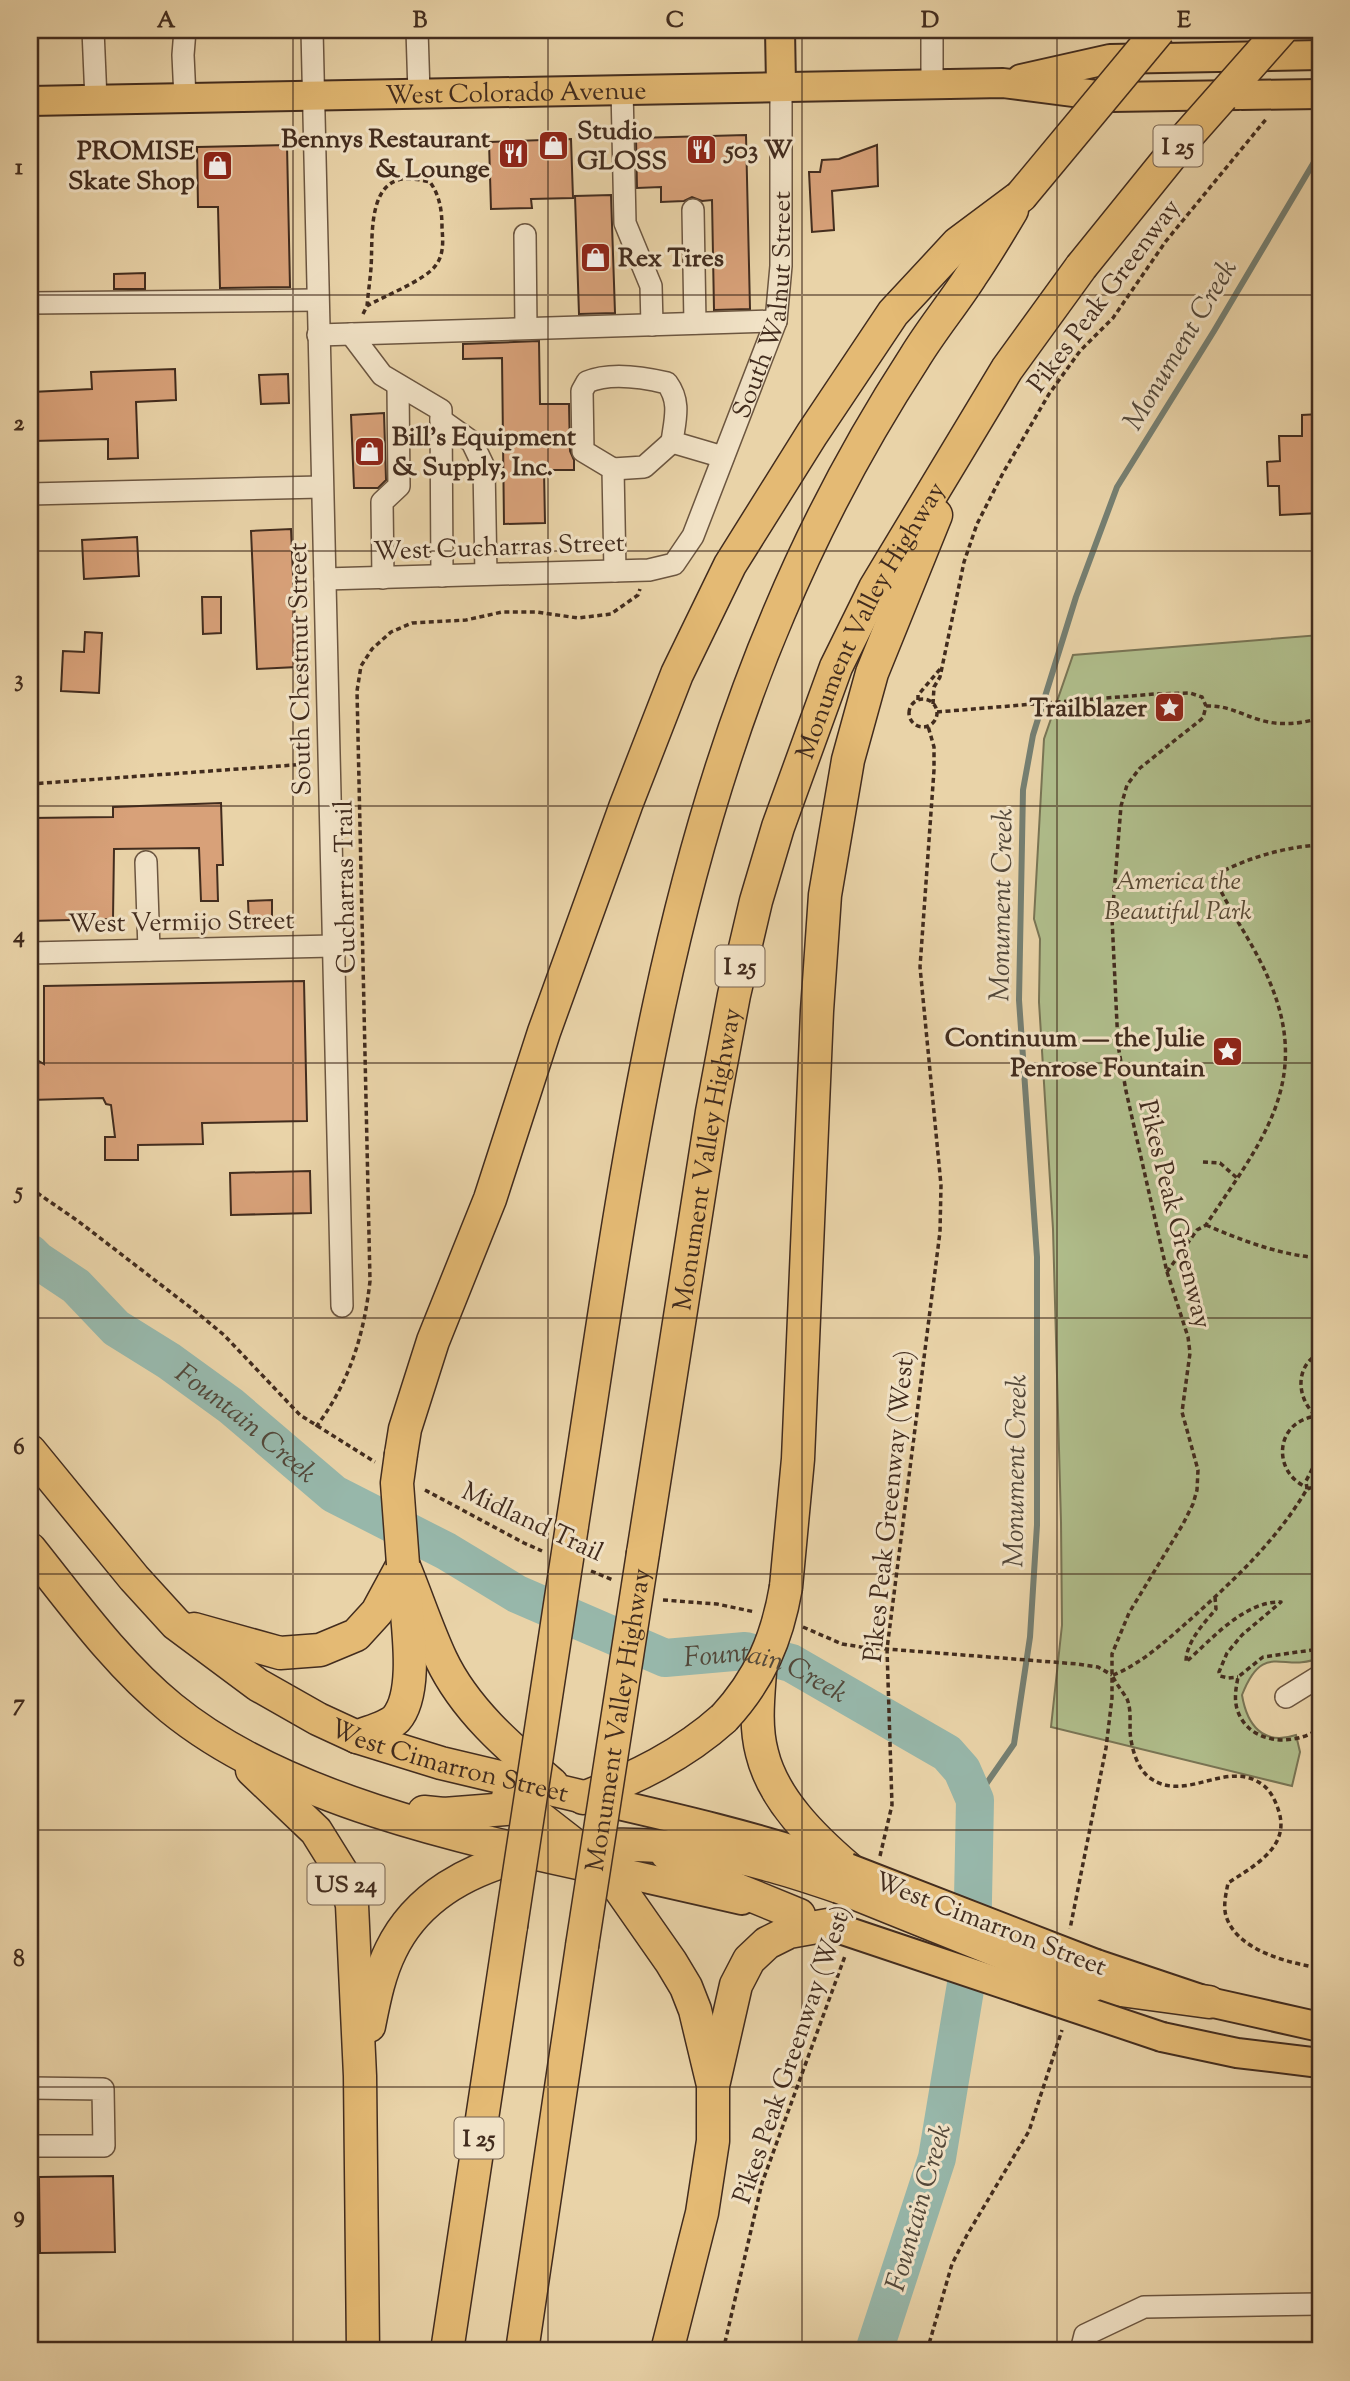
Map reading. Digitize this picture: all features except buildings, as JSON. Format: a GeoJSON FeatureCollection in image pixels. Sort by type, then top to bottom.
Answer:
{"type":"FeatureCollection","features":[{"type":"Feature","properties":{"kind":"highway","name":"I 25"},"geometry":{"type":"LineString","coordinates":[[447,2351],[572,1526],[640,1105],[664,982],[719,776],[779,611],[840,485],[915,357],[972,275],[1021,196],[1159,30]]}},
{"type":"Feature","properties":{"kind":"highway","name":"Monument Valley Highway"},"geometry":{"type":"LineString","coordinates":[[522,2351],[712,1112],[734,995],[756,901],[782,815],[836,667],[874,588],[1006,369],[1081,267],[1182,142],[1278,43]]}},
{"type":"Feature","properties":{"kind":"highway"},"geometry":{"type":"LineString","coordinates":[[357,1737],[395,1720],[406,1701],[409,1677],[397,1483],[389,1459],[405,1429],[433,1341],[489,1199],[544,1032],[677,674],[730,565],[892,313],[958,243],[1021,196]]}},
{"type":"Feature","properties":{"kind":"highway"},"geometry":{"type":"LineString","coordinates":[[363,1807],[444,1814],[527,1808],[631,1779],[700,1740],[739,1702],[760,1672],[772,1642],[786,1587],[798,1460],[817,1011],[830,860],[848,760],[872,673],[973,423]]}},
{"type":"Feature","properties":{"kind":"highway","name":"West Cimarron Street"},"geometry":{"type":"LineString","coordinates":[[30,1451],[134,1578],[176,1624],[258,1685],[318,1719],[357,1737],[441,1763],[572,1797]]}},
{"type":"Feature","properties":{"kind":"highway","name":"West Cimarron Street"},"geometry":{"type":"LineString","coordinates":[[30,1549],[129,1669],[172,1709],[219,1741],[270,1769],[363,1807],[537,1854],[601,1868]]}},
{"type":"Feature","properties":{"kind":"highway"},"geometry":{"type":"LineString","coordinates":[[176,1624],[280,1653],[320,1650],[356,1635],[377,1612],[405,1600]]}},
{"type":"Feature","properties":{"kind":"highway"},"geometry":{"type":"LineString","coordinates":[[405,1600],[470,1703],[508,1746],[572,1797],[653,1846],[738,1890],[814,1920]]}},
{"type":"Feature","properties":{"kind":"highway"},"geometry":{"type":"LineString","coordinates":[[760,1672],[758,1732],[762,1754],[779,1791],[820,1844],[855,1873],[1045,1970],[1093,1975],[1209,2002]]}},
{"type":"Feature","properties":{"kind":"highway","name":"US 24"},"geometry":{"type":"LineString","coordinates":[[219,1741],[316,1831],[344,1876],[352,1905],[360,2076],[363,2351]]}},
{"type":"Feature","properties":{"kind":"highway"},"geometry":{"type":"LineString","coordinates":[[441,1763],[527,1808],[615,1882],[686,1987],[695,2010],[713,2086]]}},
{"type":"Feature","properties":{"kind":"highway"},"geometry":{"type":"LineString","coordinates":[[360,2076],[378,1983],[391,1949],[412,1918],[434,1896],[468,1875],[537,1854],[575,1846],[604,1844],[653,1846],[728,1855],[795,1872],[855,1873]]}},
{"type":"Feature","properties":{"kind":"highway"},"geometry":{"type":"LineString","coordinates":[[667,2351],[693,2255],[709,2173],[713,2141],[713,2086],[736,1985],[749,1959],[767,1943],[814,1920]]}},
{"type":"Feature","properties":{"kind":"main road","name":"South Walnut Street"},"geometry":{"type":"LineString","coordinates":[[780,30],[781,85]]}},
{"type":"Feature","properties":{"kind":"main road","name":"West Colorado Avenue"},"geometry":{"type":"LineString","coordinates":[[1003,83],[1110,59],[1278,43],[1320,55]]}},
{"type":"Feature","properties":{"kind":"main road","name":"West Colorado Avenue"},"geometry":{"type":"LineString","coordinates":[[30,101],[932,83],[1003,83],[1112,97],[1320,94]]}},
{"type":"Feature","properties":{"kind":"main road","name":"West Cimarron Street"},"geometry":{"type":"LineString","coordinates":[[572,1797],[704,1825],[776,1844],[855,1873]]}},
{"type":"Feature","properties":{"kind":"main road","name":"West Cimarron Street"},"geometry":{"type":"LineString","coordinates":[[601,1868],[723,1895],[814,1920],[1162,2037],[1237,2053],[1320,2063]]}},
{"type":"Feature","properties":{"kind":"main road"},"geometry":{"type":"LineString","coordinates":[[1209,2002],[1320,2027]]}},
{"type":"Feature","properties":{"kind":"street"},"geometry":{"type":"LineString","coordinates":[[93,30],[96,100]]}},
{"type":"Feature","properties":{"kind":"street"},"geometry":{"type":"LineString","coordinates":[[185,30],[185,98]]}},
{"type":"Feature","properties":{"kind":"street","name":"South Chestnut Street"},"geometry":{"type":"LineString","coordinates":[[312,30],[342,1306]]}},
{"type":"Feature","properties":{"kind":"street"},"geometry":{"type":"LineString","coordinates":[[417,30],[419,93]]}},
{"type":"Feature","properties":{"kind":"street"},"geometry":{"type":"LineString","coordinates":[[932,30],[932,83]]}},
{"type":"Feature","properties":{"kind":"street","name":"South Walnut Street"},"geometry":{"type":"LineString","coordinates":[[674,564],[693,536],[776,321],[781,267],[781,85]]}},
{"type":"Feature","properties":{"kind":"street"},"geometry":{"type":"LineString","coordinates":[[622,89],[625,223],[651,286],[652,325]]}},
{"type":"Feature","properties":{"kind":"street"},"geometry":{"type":"LineString","coordinates":[[693,210],[695,323]]}},
{"type":"Feature","properties":{"kind":"street"},"geometry":{"type":"LineString","coordinates":[[525,234],[526,328]]}},
{"type":"Feature","properties":{"kind":"street"},"geometry":{"type":"LineString","coordinates":[[30,303],[317,300]]}},
{"type":"Feature","properties":{"kind":"street"},"geometry":{"type":"LineString","coordinates":[[318,335],[776,321]]}},
{"type":"Feature","properties":{"kind":"street"},"geometry":{"type":"LineString","coordinates":[[351,334],[382,375],[441,410],[442,576]]}},
{"type":"Feature","properties":{"kind":"street"},"geometry":{"type":"LineString","coordinates":[[613,377],[647,378],[667,383],[674,393],[677,412],[672,442],[644,467],[613,469],[583,451],[582,391],[587,382],[613,377]]}},
{"type":"Feature","properties":{"kind":"street"},"geometry":{"type":"LineString","coordinates":[[383,578],[382,502],[399,486],[398,386]]}},
{"type":"Feature","properties":{"kind":"street"},"geometry":{"type":"LineString","coordinates":[[441,420],[472,442],[484,467],[486,575]]}},
{"type":"Feature","properties":{"kind":"street"},"geometry":{"type":"LineString","coordinates":[[672,442],[723,457]]}},
{"type":"Feature","properties":{"kind":"street"},"geometry":{"type":"LineString","coordinates":[[613,469],[615,571]]}},
{"type":"Feature","properties":{"kind":"street"},"geometry":{"type":"LineString","coordinates":[[30,494],[321,487]]}},
{"type":"Feature","properties":{"kind":"street","name":"West Cucharras Street"},"geometry":{"type":"LineString","coordinates":[[325,579],[615,571],[674,564]]}},
{"type":"Feature","properties":{"kind":"street"},"geometry":{"type":"LineString","coordinates":[[146,862],[149,950]]}},
{"type":"Feature","properties":{"kind":"street","name":"West Vermijo Street"},"geometry":{"type":"LineString","coordinates":[[30,953],[333,946]]}},
{"type":"Feature","properties":{"kind":"street"},"geometry":{"type":"LineString","coordinates":[[1286,1697],[1320,1676]]}},
{"type":"Feature","properties":{"kind":"street"},"geometry":{"type":"LineString","coordinates":[[30,2088],[103,2089],[104,2146],[30,2146]]}},
{"type":"Feature","properties":{"kind":"street"},"geometry":{"type":"LineString","coordinates":[[1081,2351],[1085,2335],[1144,2307],[1320,2304]]}},
{"type":"Feature","properties":{"kind":"path","name":"Pikes Peak Greenway"},"geometry":{"type":"LineString","coordinates":[[933,704],[934,687],[940,677],[964,562],[977,524],[1003,473],[1049,394],[1080,351],[1113,318],[1166,241],[1270,114]]}},
{"type":"Feature","properties":{"kind":"path"},"geometry":{"type":"LineString","coordinates":[[351,334],[367,306],[375,207],[383,190],[397,180],[430,182],[438,194],[442,217],[443,248],[436,266],[415,281],[367,306]]}},
{"type":"Feature","properties":{"kind":"path","name":"Cucharras Trail"},"geometry":{"type":"LineString","coordinates":[[316,1427],[335,1402],[353,1359],[366,1315],[370,1281],[357,691],[360,666],[372,649],[391,632],[412,623],[466,620],[502,612],[537,611],[578,618],[611,614],[638,594],[649,569]]}},
{"type":"Feature","properties":{"kind":"path","name":"Pikes Peak Greenway"},"geometry":{"type":"LineString","coordinates":[[918,701],[918,695],[942,666]]}},
{"type":"Feature","properties":{"kind":"path"},"geometry":{"type":"LineString","coordinates":[[937,712],[1190,693],[1202,697],[1206,706],[1233,708],[1261,721],[1294,724],[1320,718]]}},
{"type":"Feature","properties":{"kind":"path"},"geometry":{"type":"LineString","coordinates":[[928,700],[933,704],[937,712],[935,720],[928,726],[916,725],[910,718],[910,708],[918,701],[928,700]]}},
{"type":"Feature","properties":{"kind":"path","name":"Pikes Peak Greenway"},"geometry":{"type":"LineString","coordinates":[[1112,1675],[1112,1654],[1129,1613],[1182,1524],[1197,1490],[1198,1470],[1182,1412],[1190,1353],[1188,1337],[1167,1272],[1118,1045],[1112,918],[1121,806],[1127,785],[1140,768],[1203,718],[1206,706]]}},
{"type":"Feature","properties":{"kind":"path","name":"Pikes Peak Greenway (West)"},"geometry":{"type":"LineString","coordinates":[[855,1873],[892,1805],[887,1649],[940,1232],[941,1185],[920,967],[934,770],[934,747],[928,726]]}},
{"type":"Feature","properties":{"kind":"path"},"geometry":{"type":"LineString","coordinates":[[353,761],[360,760]]}},
{"type":"Feature","properties":{"kind":"path"},"geometry":{"type":"LineString","coordinates":[[30,784],[308,764]]}},
{"type":"Feature","properties":{"kind":"path"},"geometry":{"type":"LineString","coordinates":[[1167,1272],[1197,1230],[1206,1225],[1266,1134],[1277,1109],[1284,1077],[1285,1045],[1280,1009],[1258,957],[1221,894],[1214,876],[1232,866],[1269,853],[1320,845]]}},
{"type":"Feature","properties":{"kind":"path"},"geometry":{"type":"LineString","coordinates":[[1203,1162],[1220,1163],[1237,1178]]}},
{"type":"Feature","properties":{"kind":"path"},"geometry":{"type":"LineString","coordinates":[[30,1188],[78,1221],[205,1319],[232,1343],[300,1415],[316,1427],[389,1459]]}},
{"type":"Feature","properties":{"kind":"path"},"geometry":{"type":"LineString","coordinates":[[1206,1225],[1276,1251],[1320,1258]]}},
{"type":"Feature","properties":{"kind":"path"},"geometry":{"type":"LineString","coordinates":[[1320,1353],[1308,1361],[1300,1382],[1306,1404],[1318,1416],[1296,1423],[1289,1432],[1282,1452],[1287,1472],[1294,1480],[1307,1489],[1320,1491]]}},
{"type":"Feature","properties":{"kind":"path"},"geometry":{"type":"LineString","coordinates":[[1112,1675],[1125,1670],[1165,1642],[1215,1597],[1272,1539],[1292,1515],[1307,1489],[1306,1480],[1320,1454]]}},
{"type":"Feature","properties":{"kind":"path"},"geometry":{"type":"LineString","coordinates":[[1307,1489],[1317,1486],[1320,1481]]}},
{"type":"Feature","properties":{"kind":"path","name":"Midland Trail"},"geometry":{"type":"LineString","coordinates":[[421,1488],[524,1544],[550,1554]]}},
{"type":"Feature","properties":{"kind":"path","name":"Midland Trail"},"geometry":{"type":"LineString","coordinates":[[589,1570],[614,1580]]}},
{"type":"Feature","properties":{"kind":"path"},"geometry":{"type":"LineString","coordinates":[[653,1596],[666,1601],[692,1601],[743,1608],[766,1615]]}},
{"type":"Feature","properties":{"kind":"path"},"geometry":{"type":"LineString","coordinates":[[1215,1597],[1216,1609],[1193,1640],[1185,1656],[1186,1662],[1206,1641],[1245,1613],[1276,1601],[1281,1602],[1279,1606],[1242,1635],[1227,1653],[1219,1672],[1220,1676],[1238,1676],[1263,1657],[1312,1650],[1320,1643]]}},
{"type":"Feature","properties":{"kind":"path"},"geometry":{"type":"LineString","coordinates":[[800,1626],[842,1644],[1078,1664],[1098,1667],[1112,1675],[1128,1700],[1130,1734],[1142,1771],[1153,1781],[1186,1786],[1226,1775],[1243,1776],[1263,1785],[1275,1799],[1281,1818],[1279,1838],[1265,1859],[1228,1883],[1225,1913],[1229,1923],[1248,1944],[1301,1965],[1320,1968]]}},
{"type":"Feature","properties":{"kind":"path"},"geometry":{"type":"LineString","coordinates":[[1238,1676],[1235,1695],[1238,1712],[1247,1725],[1260,1735],[1278,1741],[1293,1741],[1310,1736],[1320,1728]]}},
{"type":"Feature","properties":{"kind":"path","name":"Pikes Peak Greenway (West)"},"geometry":{"type":"LineString","coordinates":[[723,2351],[762,2183],[847,1951]]}},
{"type":"Feature","properties":{"kind":"green space","name":"America the Beautiful Park"},"geometry":{"type":"Polygon","coordinates":[[[1320,635],[1320,1657],[1296,1663],[1267,1663],[1250,1678],[1242,1695],[1248,1715],[1258,1730],[1274,1738],[1296,1735],[1300,1752],[1292,1786],[1051,1727],[1062,1625],[1061,1522],[1053,1229],[1039,1002],[1040,939],[1034,919],[1044,739],[1073,655],[1320,635]]]}},
{"type":"Feature","properties":{"kind":"waterway","name":"Monument Creek"},"geometry":{"type":"LineString","coordinates":[[975,1800],[1014,1744],[1030,1637],[1037,1525],[1037,1257],[1019,1000],[1023,790],[1033,735],[1076,597],[1117,487],[1214,331],[1320,152]]}},
{"type":"Feature","properties":{"kind":"waterway","name":"Fountain Creek"},"geometry":{"type":"LineString","coordinates":[[30,1253],[76,1286],[116,1328],[169,1361],[231,1406],[334,1494],[446,1551],[517,1594],[665,1658],[745,1651],[791,1663],[947,1753],[962,1770],[975,1800],[972,1948],[937,2158],[874,2351]]}},
{"type":"Feature","properties":{"kind":"place","name":"Studio GLOSS"},"geometry":{"type":"Point","coordinates":[554,145]}},
{"type":"Feature","properties":{"kind":"place","name":"503 W"},"geometry":{"type":"Point","coordinates":[702,149]}},
{"type":"Feature","properties":{"kind":"place","name":"Bennys Restaurant & Lounge"},"geometry":{"type":"Point","coordinates":[513,153]}},
{"type":"Feature","properties":{"kind":"place","name":"PROMISE Skate Shop"},"geometry":{"type":"Point","coordinates":[218,165]}},
{"type":"Feature","properties":{"kind":"place","name":"Rex Tires"},"geometry":{"type":"Point","coordinates":[595,257]}},
{"type":"Feature","properties":{"kind":"place","name":"Bill's Equipment & Supply, Inc."},"geometry":{"type":"Point","coordinates":[369,451]}},
{"type":"Feature","properties":{"kind":"place","name":"Trailblazer"},"geometry":{"type":"Point","coordinates":[1170,707]}},
{"type":"Feature","properties":{"kind":"place","name":"Continuum — the Julie Penrose Fountain"},"geometry":{"type":"Point","coordinates":[1228,1052]}}]}
